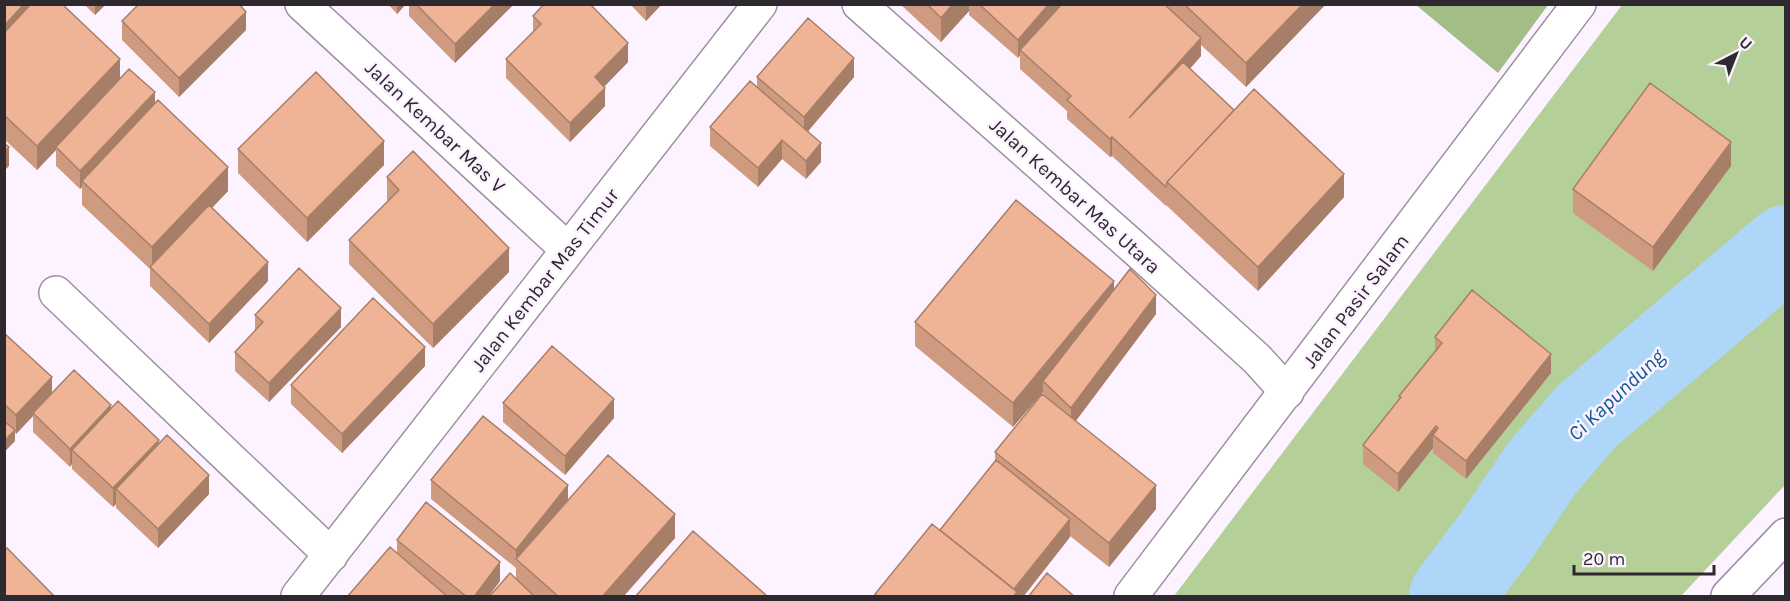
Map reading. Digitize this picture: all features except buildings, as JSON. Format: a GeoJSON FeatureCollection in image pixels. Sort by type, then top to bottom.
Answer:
{"type":"FeatureCollection","features":[{"type":"Feature","properties":{"kind":"street","name":"Jalan Kembar Mas V"},"geometry":{"type":"LineString","coordinates":[[302,4],[568,250]]}},
{"type":"Feature","properties":{"kind":"street","name":"Jalan Kembar Mas Timur"},"geometry":{"type":"LineString","coordinates":[[298,597],[760,4]]}},
{"type":"Feature","properties":{"kind":"street","name":"Jalan Kembar Mas Utara"},"geometry":{"type":"LineString","coordinates":[[859,4],[1139,252],[1257,359],[1287,392]]}},
{"type":"Feature","properties":{"kind":"street","name":"Jalan Pasir Salam"},"geometry":{"type":"LineString","coordinates":[[1131,597],[1579,4]]}},
{"type":"Feature","properties":{"kind":"street"},"geometry":{"type":"LineString","coordinates":[[56,293],[331,555]]}},
{"type":"Feature","properties":{"kind":"street"},"geometry":{"type":"LineString","coordinates":[[1728,597],[1785,535]]}},
{"type":"Feature","properties":{"kind":"green space"},"geometry":{"type":"Polygon","coordinates":[[[1416,5],[1548,5],[1498,73],[1416,5]]]}},
{"type":"Feature","properties":{"kind":"green space"},"geometry":{"type":"Polygon","coordinates":[[[1622,5],[1785,5],[1785,485],[1681,596],[1174,596],[1622,5]]]}},
{"type":"Feature","properties":{"kind":"waterway","name":"Ci Kapundung"},"geometry":{"type":"LineString","coordinates":[[1451,596],[1497,535],[1542,468],[1587,416],[1786,247]]}}]}
